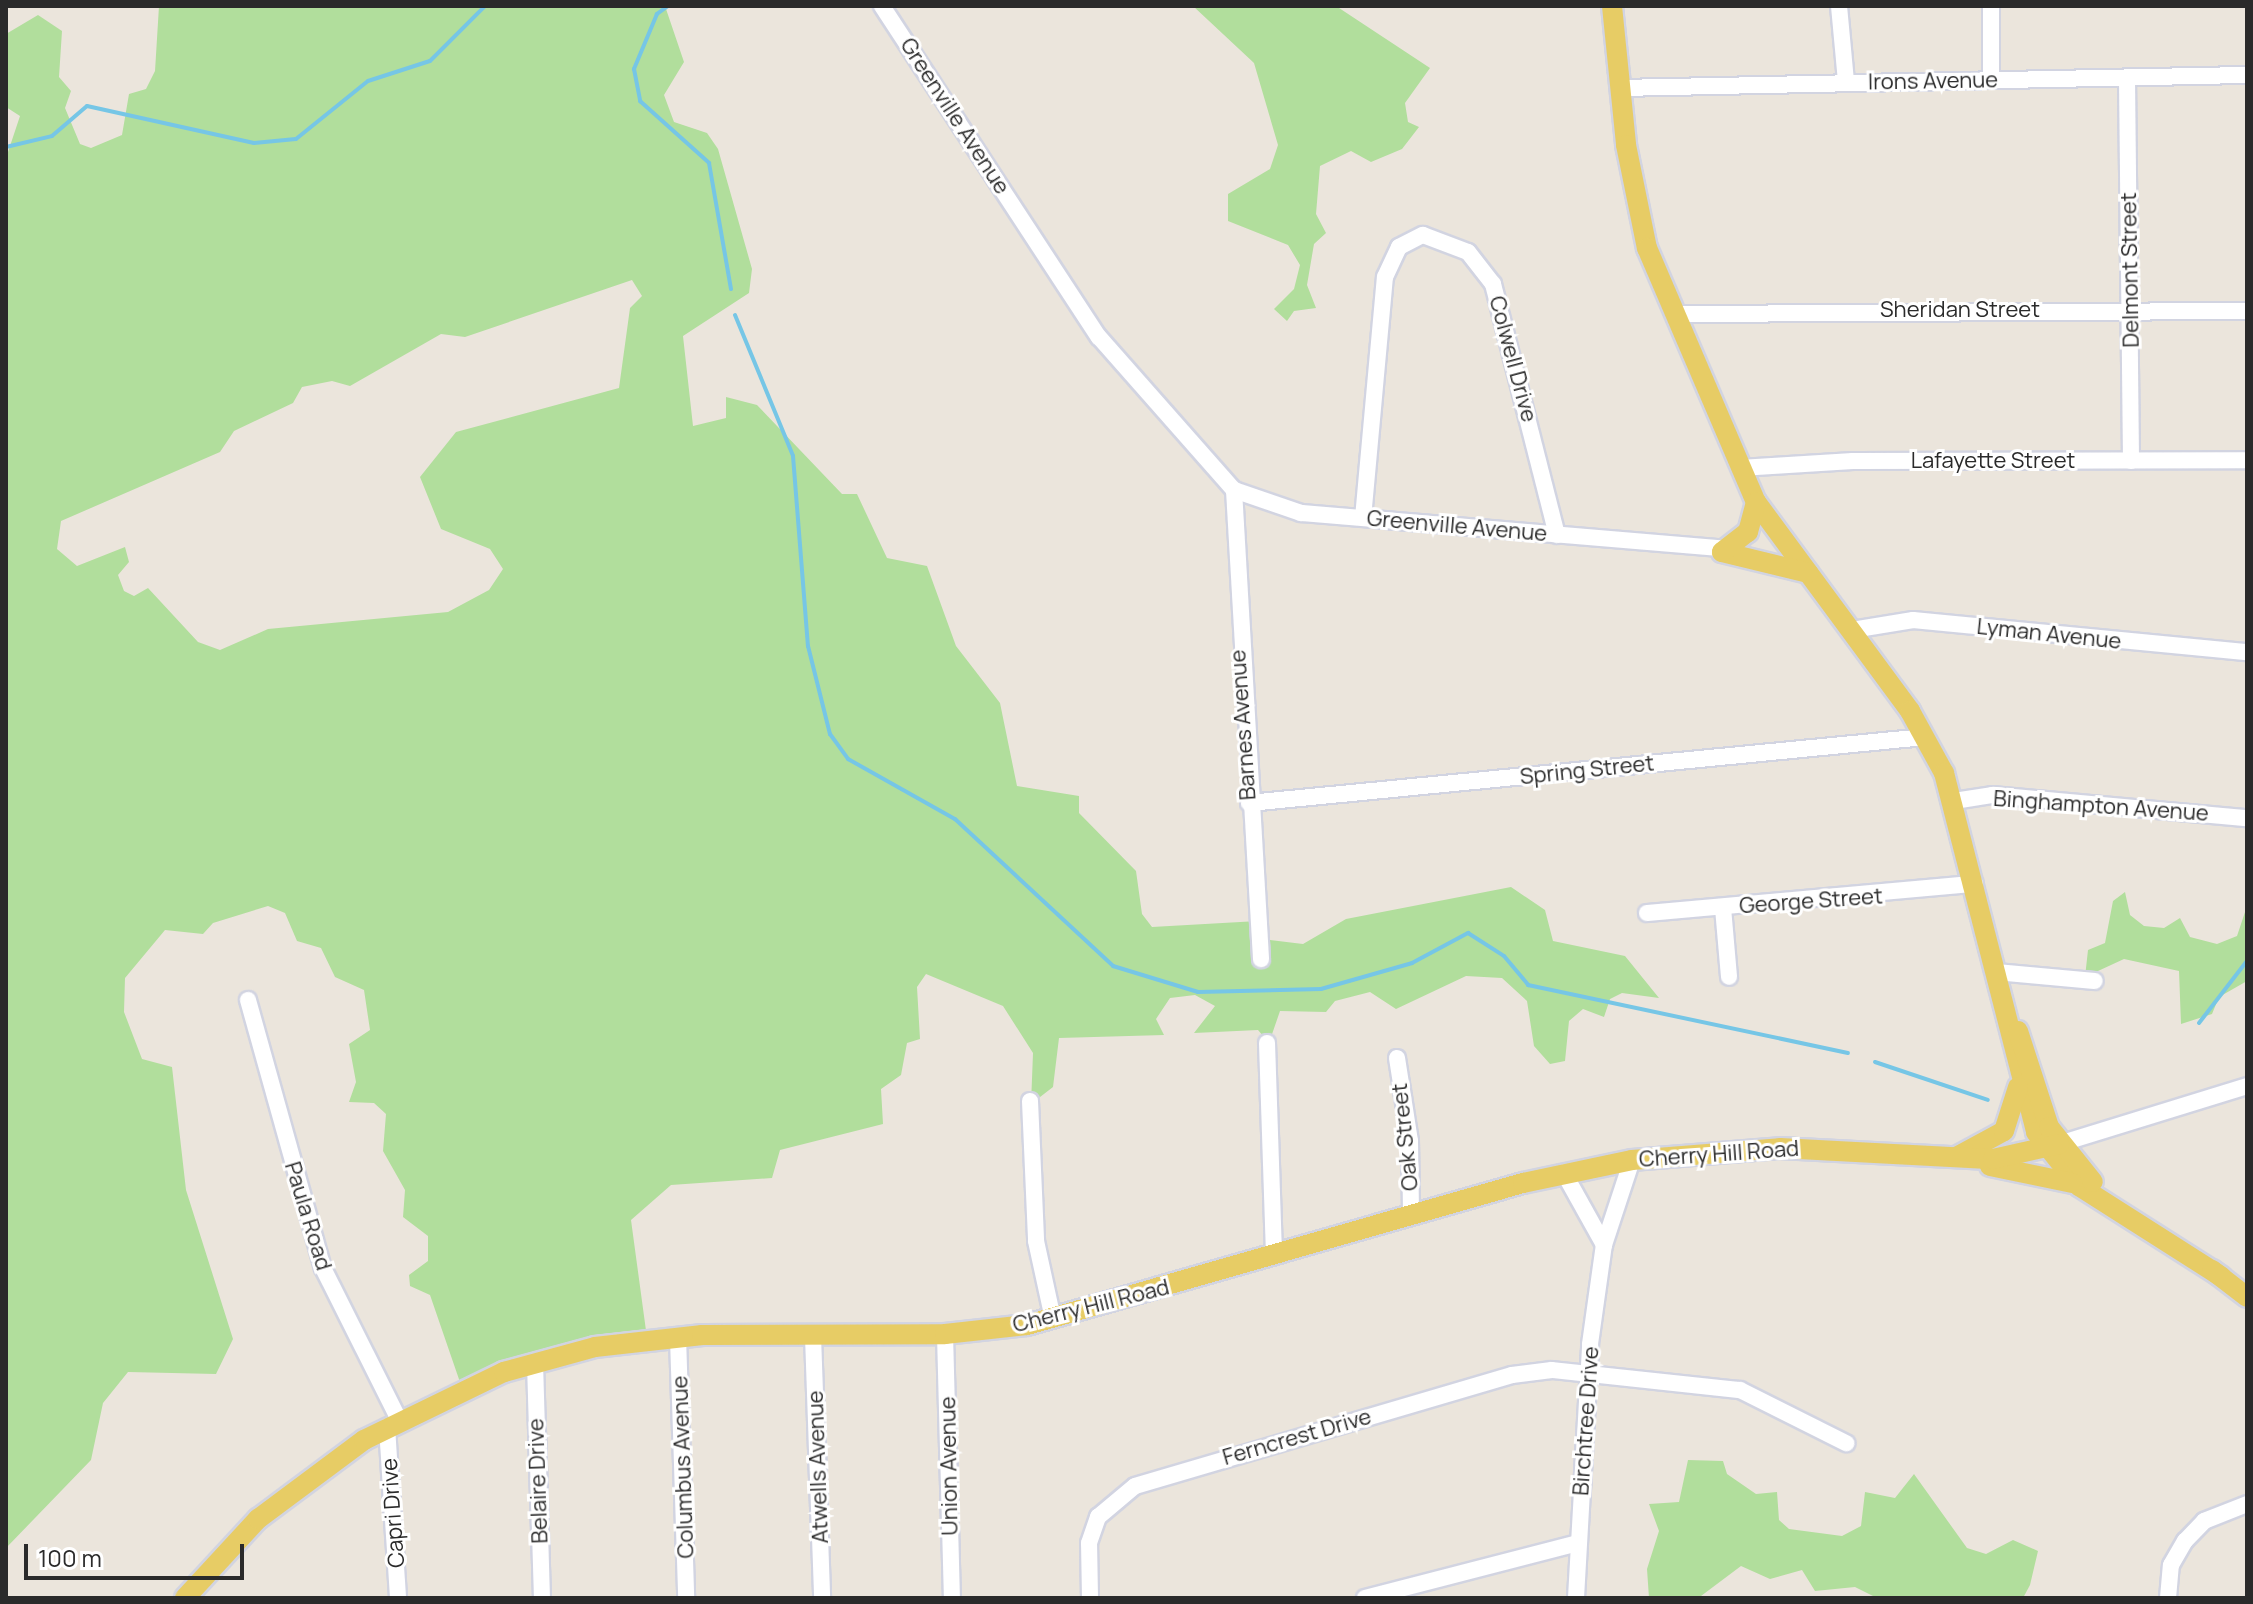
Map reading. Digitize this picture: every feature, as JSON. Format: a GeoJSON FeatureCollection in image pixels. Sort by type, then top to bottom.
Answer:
{"type":"FeatureCollection","features":[{"type":"Feature","properties":{"kind":"main road"},"geometry":{"type":"LineString","coordinates":[[1612,6],[1619,88],[1639,219],[1674,314],[1756,502],[1852,630],[1925,737],[1954,801],[1996,972],[2019,1086],[2052,1146],[2079,1186]]}},
{"type":"Feature","properties":{"kind":"main road"},"geometry":{"type":"LineString","coordinates":[[1732,550],[1748,532],[1756,502]]}},
{"type":"Feature","properties":{"kind":"main road"},"geometry":{"type":"LineString","coordinates":[[1732,550],[1777,529]]}},
{"type":"Feature","properties":{"kind":"main road"},"geometry":{"type":"LineString","coordinates":[[1732,550],[1808,573]]}},
{"type":"Feature","properties":{"kind":"main road"},"geometry":{"type":"LineString","coordinates":[[1996,972],[2052,1146],[2105,1193],[2247,1297]]}},
{"type":"Feature","properties":{"kind":"main road"},"geometry":{"type":"LineString","coordinates":[[1958,1156],[2004,1131],[2019,1086]]}},
{"type":"Feature","properties":{"kind":"main road","name":"Cherry Hill Road"},"geometry":{"type":"LineString","coordinates":[[185,1598],[258,1519],[393,1423],[535,1363],[678,1337],[945,1334],[1053,1319],[1564,1173],[1632,1160],[1780,1148],[1904,1152],[1993,1159],[2052,1146]]}},
{"type":"Feature","properties":{"kind":"main road"},"geometry":{"type":"LineString","coordinates":[[1904,1152],[2045,1174],[2079,1186],[2222,1277]]}},
{"type":"Feature","properties":{"kind":"street","name":"Greenville Avenue"},"geometry":{"type":"LineString","coordinates":[[882,6],[1099,337],[1234,490],[1289,510],[1732,550]]}},
{"type":"Feature","properties":{"kind":"street"},"geometry":{"type":"LineString","coordinates":[[1839,6],[1846,82]]}},
{"type":"Feature","properties":{"kind":"street"},"geometry":{"type":"LineString","coordinates":[[1991,6],[1991,80]]}},
{"type":"Feature","properties":{"kind":"street","name":"Irons Avenue"},"geometry":{"type":"LineString","coordinates":[[1619,88],[2247,75]]}},
{"type":"Feature","properties":{"kind":"street","name":"Delmont Street"},"geometry":{"type":"LineString","coordinates":[[2127,78],[2131,461]]}},
{"type":"Feature","properties":{"kind":"street","name":"Colwell Drive"},"geometry":{"type":"LineString","coordinates":[[1363,518],[1385,277],[1399,247],[1423,235],[1468,252],[1493,284],[1557,535]]}},
{"type":"Feature","properties":{"kind":"street","name":"Sheridan Street"},"geometry":{"type":"LineString","coordinates":[[1674,314],[2131,309],[2247,311]]}},
{"type":"Feature","properties":{"kind":"street","name":"Lafayette Street"},"geometry":{"type":"LineString","coordinates":[[1740,468],[2247,460]]}},
{"type":"Feature","properties":{"kind":"street","name":"Barnes Avenue"},"geometry":{"type":"LineString","coordinates":[[1234,490],[1249,803],[1261,959]]}},
{"type":"Feature","properties":{"kind":"street","name":"Lyman Avenue"},"geometry":{"type":"LineString","coordinates":[[1852,630],[1913,620],[2247,652]]}},
{"type":"Feature","properties":{"kind":"street","name":"Spring Street"},"geometry":{"type":"LineString","coordinates":[[1249,803],[1925,737]]}},
{"type":"Feature","properties":{"kind":"street","name":"Binghampton Avenue"},"geometry":{"type":"LineString","coordinates":[[1954,801],[1992,795],[2247,818]]}},
{"type":"Feature","properties":{"kind":"street","name":"George Street"},"geometry":{"type":"LineString","coordinates":[[1647,913],[1975,884]]}},
{"type":"Feature","properties":{"kind":"street"},"geometry":{"type":"LineString","coordinates":[[1723,908],[1729,977]]}},
{"type":"Feature","properties":{"kind":"street"},"geometry":{"type":"LineString","coordinates":[[1996,972],[2095,981]]}},
{"type":"Feature","properties":{"kind":"street","name":"Paula Road"},"geometry":{"type":"LineString","coordinates":[[248,1000],[336,1304],[393,1423]]}},
{"type":"Feature","properties":{"kind":"street"},"geometry":{"type":"LineString","coordinates":[[1267,1043],[1274,1256]]}},
{"type":"Feature","properties":{"kind":"street","name":"Oak Street"},"geometry":{"type":"LineString","coordinates":[[1397,1058],[1410,1141],[1411,1216]]}},
{"type":"Feature","properties":{"kind":"street"},"geometry":{"type":"LineString","coordinates":[[2052,1146],[2247,1086]]}},
{"type":"Feature","properties":{"kind":"street"},"geometry":{"type":"LineString","coordinates":[[1030,1101],[1036,1241],[1053,1319]]}},
{"type":"Feature","properties":{"kind":"street","name":"Birchtree Drive"},"geometry":{"type":"LineString","coordinates":[[1576,1598],[1589,1373],[1604,1245],[1632,1160]]}},
{"type":"Feature","properties":{"kind":"street"},"geometry":{"type":"LineString","coordinates":[[1564,1173],[1604,1245]]}},
{"type":"Feature","properties":{"kind":"street","name":"Union Avenue"},"geometry":{"type":"LineString","coordinates":[[945,1334],[952,1598]]}},
{"type":"Feature","properties":{"kind":"street","name":"Atwells Avenue"},"geometry":{"type":"LineString","coordinates":[[813,1336],[822,1598]]}},
{"type":"Feature","properties":{"kind":"street","name":"Columbus Avenue"},"geometry":{"type":"LineString","coordinates":[[678,1337],[686,1598]]}},
{"type":"Feature","properties":{"kind":"street","name":"Belaire Drive"},"geometry":{"type":"LineString","coordinates":[[535,1363],[542,1598]]}},
{"type":"Feature","properties":{"kind":"street","name":"Ferncrest Drive"},"geometry":{"type":"LineString","coordinates":[[1090,1598],[1089,1543],[1098,1517],[1135,1486],[1486,1381],[1552,1370],[1740,1390],[1846,1443]]}},
{"type":"Feature","properties":{"kind":"street","name":"Capri Drive"},"geometry":{"type":"LineString","coordinates":[[393,1423],[398,1598]]}},
{"type":"Feature","properties":{"kind":"street"},"geometry":{"type":"LineString","coordinates":[[2168,1598],[2171,1565],[2185,1541],[2204,1521],[2247,1504]]}},
{"type":"Feature","properties":{"kind":"street"},"geometry":{"type":"LineString","coordinates":[[1365,1598],[1549,1545],[1578,1543]]}},
{"type":"Feature","properties":{"kind":"green space"},"geometry":{"type":"Polygon","coordinates":[[[159,6],[665,6],[684,62],[664,95],[674,122],[707,133],[718,149],[752,269],[749,293],[683,336],[693,426],[726,418],[726,397],[757,405],[842,494],[857,494],[887,558],[927,566],[956,646],[1000,703],[1017,786],[1079,796],[1079,813],[1136,871],[1142,914],[1152,927],[1258,921],[1262,939],[1303,944],[1346,919],[1511,887],[1545,910],[1553,941],[1625,956],[1659,998],[1622,993],[1610,999],[1604,1017],[1583,1009],[1569,1021],[1565,1061],[1550,1064],[1534,1046],[1527,1001],[1502,978],[1466,976],[1396,1009],[1370,992],[1335,1001],[1326,1012],[1280,1011],[1269,1043],[1258,1030],[1194,1033],[1215,1006],[1195,995],[1170,998],[1156,1019],[1164,1035],[1059,1038],[1053,1087],[1031,1104],[1033,1053],[1003,1006],[926,974],[917,987],[920,1039],[907,1043],[901,1075],[881,1089],[883,1124],[780,1150],[772,1178],[671,1185],[631,1220],[647,1338],[462,1388],[430,1295],[410,1286],[409,1275],[428,1261],[428,1236],[403,1217],[405,1190],[383,1151],[386,1114],[374,1103],[349,1102],[356,1082],[349,1044],[370,1030],[364,990],[335,977],[321,948],[297,941],[285,913],[268,906],[213,923],[203,934],[165,930],[125,978],[124,1012],[142,1059],[172,1067],[186,1190],[233,1339],[216,1374],[128,1372],[103,1403],[91,1460],[6,1548],[6,158],[20,116],[6,107],[6,34],[38,15],[62,31],[59,77],[71,91],[65,108],[80,144],[91,148],[122,135],[129,94],[146,89],[155,71],[159,6]],[[632,280],[465,337],[441,334],[350,386],[332,381],[302,387],[293,403],[234,431],[220,452],[61,521],[57,549],[77,566],[125,547],[129,562],[118,575],[124,591],[134,596],[148,588],[198,642],[220,650],[268,629],[448,612],[489,590],[503,569],[490,549],[441,529],[420,477],[456,432],[619,388],[630,308],[642,296],[632,280]]]}},
{"type":"Feature","properties":{"kind":"green space"},"geometry":{"type":"Polygon","coordinates":[[[1193,6],[1336,6],[1430,68],[1405,103],[1408,122],[1419,127],[1402,149],[1371,162],[1351,151],[1320,166],[1316,214],[1326,233],[1314,244],[1307,285],[1316,308],[1294,311],[1287,321],[1274,309],[1294,289],[1300,265],[1288,245],[1228,221],[1228,194],[1270,169],[1278,145],[1254,63],[1193,6]]]}},
{"type":"Feature","properties":{"kind":"green space"},"geometry":{"type":"Polygon","coordinates":[[[2125,892],[2130,915],[2144,926],[2164,928],[2180,918],[2190,937],[2217,944],[2237,936],[2247,906],[2247,981],[2219,997],[2212,1014],[2181,1024],[2179,971],[2124,959],[2085,977],[2088,950],[2105,943],[2113,901],[2125,892]]]}},
{"type":"Feature","properties":{"kind":"green space"},"geometry":{"type":"Polygon","coordinates":[[[1688,1460],[1723,1461],[1727,1474],[1756,1494],[1777,1492],[1779,1520],[1789,1529],[1842,1536],[1861,1526],[1865,1492],[1895,1498],[1914,1474],[1967,1548],[1986,1554],[2013,1540],[2038,1551],[2030,1585],[2023,1598],[1877,1598],[1855,1587],[1815,1591],[1802,1570],[1770,1579],[1741,1566],[1701,1596],[1649,1598],[1647,1569],[1659,1531],[1649,1504],[1679,1502],[1688,1460]]]}},
{"type":"Feature","properties":{"kind":"waterway"},"geometry":{"type":"LineString","coordinates":[[6,147],[52,136],[87,106],[254,143],[296,139],[368,81],[430,61],[485,6]]}},
{"type":"Feature","properties":{"kind":"waterway"},"geometry":{"type":"LineString","coordinates":[[668,6],[657,14],[634,69],[640,101],[709,163],[731,289]]}},
{"type":"Feature","properties":{"kind":"waterway"},"geometry":{"type":"LineString","coordinates":[[735,315],[793,456],[808,646],[830,734],[848,759],[955,819],[1113,966],[1198,992],[1321,989],[1412,963],[1468,933],[1504,956],[1528,985],[1848,1053]]}},
{"type":"Feature","properties":{"kind":"waterway"},"geometry":{"type":"LineString","coordinates":[[2199,1023],[2247,961]]}},
{"type":"Feature","properties":{"kind":"waterway"},"geometry":{"type":"LineString","coordinates":[[1875,1062],[1988,1100]]}}]}
